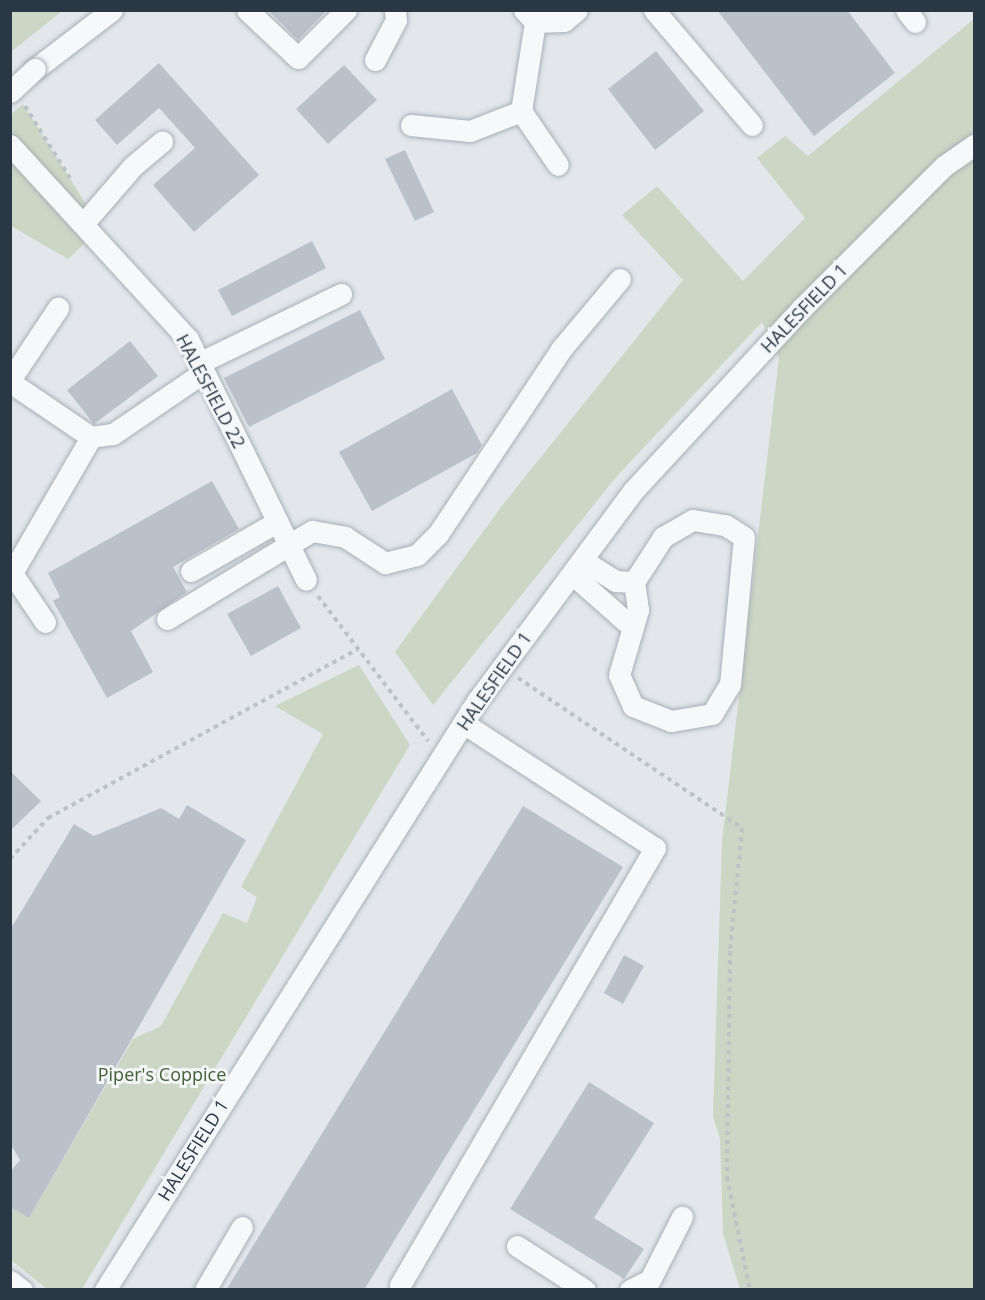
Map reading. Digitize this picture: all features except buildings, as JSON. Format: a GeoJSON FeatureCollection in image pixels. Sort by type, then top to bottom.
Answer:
{"type":"FeatureCollection","features":[{"type":"Feature","properties":{"kind":"street"},"geometry":{"type":"LineString","coordinates":[[17,98],[35,69],[112,10]]}},
{"type":"Feature","properties":{"kind":"street"},"geometry":{"type":"LineString","coordinates":[[247,10],[298,58],[346,10]]}},
{"type":"Feature","properties":{"kind":"street"},"geometry":{"type":"LineString","coordinates":[[375,60],[396,20],[395,10]]}},
{"type":"Feature","properties":{"kind":"street"},"geometry":{"type":"LineString","coordinates":[[558,165],[520,111],[530,16],[564,21],[577,10]]}},
{"type":"Feature","properties":{"kind":"street"},"geometry":{"type":"LineString","coordinates":[[654,10],[752,125]]}},
{"type":"Feature","properties":{"kind":"street"},"geometry":{"type":"LineString","coordinates":[[411,125],[470,131],[520,111]]}},
{"type":"Feature","properties":{"kind":"street"},"geometry":{"type":"LineString","coordinates":[[83,224],[133,166],[162,142]]}},
{"type":"Feature","properties":{"kind":"street","name":"HALESFIELD 22"},"geometry":{"type":"LineString","coordinates":[[10,145],[188,339],[306,580]]}},
{"type":"Feature","properties":{"kind":"street","name":"HALESFIELD 1"},"geometry":{"type":"LineString","coordinates":[[105,1290],[463,723],[633,491],[801,309],[944,166],[975,145]]}},
{"type":"Feature","properties":{"kind":"street"},"geometry":{"type":"LineString","coordinates":[[167,619],[312,531],[345,537],[385,563],[417,555],[438,534],[562,348],[620,279]]}},
{"type":"Feature","properties":{"kind":"street"},"geometry":{"type":"LineString","coordinates":[[58,308],[10,381],[91,437],[112,434],[202,368],[341,294]]}},
{"type":"Feature","properties":{"kind":"street"},"geometry":{"type":"LineString","coordinates":[[45,622],[12,573],[91,437]]}},
{"type":"Feature","properties":{"kind":"street"},"geometry":{"type":"LineString","coordinates":[[710,521],[744,537],[730,684],[718,709],[681,722],[633,706],[619,675],[632,627],[638,610],[634,582],[663,537],[677,525],[710,521]]}},
{"type":"Feature","properties":{"kind":"street"},"geometry":{"type":"LineString","coordinates":[[191,571],[277,522]]}},
{"type":"Feature","properties":{"kind":"street"},"geometry":{"type":"LineString","coordinates":[[577,567],[615,581],[634,582]]}},
{"type":"Feature","properties":{"kind":"street"},"geometry":{"type":"LineString","coordinates":[[577,567],[632,627]]}},
{"type":"Feature","properties":{"kind":"street"},"geometry":{"type":"LineString","coordinates":[[400,1286],[655,848],[463,723]]}},
{"type":"Feature","properties":{"kind":"street"},"geometry":{"type":"LineString","coordinates":[[630,1290],[650,1280],[682,1217]]}},
{"type":"Feature","properties":{"kind":"street"},"geometry":{"type":"LineString","coordinates":[[206,1290],[242,1227]]}},
{"type":"Feature","properties":{"kind":"street"},"geometry":{"type":"LineString","coordinates":[[517,1246],[585,1290]]}},
{"type":"Feature","properties":{"kind":"street"},"geometry":{"type":"LineString","coordinates":[[10,1281],[22,1290]]}},
{"type":"Feature","properties":{"kind":"path"},"geometry":{"type":"LineString","coordinates":[[17,98],[74,184]]}},
{"type":"Feature","properties":{"kind":"path"},"geometry":{"type":"LineString","coordinates":[[306,580],[441,758]]}},
{"type":"Feature","properties":{"kind":"path"},"geometry":{"type":"LineString","coordinates":[[10,859],[48,818],[358,649]]}},
{"type":"Feature","properties":{"kind":"path"},"geometry":{"type":"LineString","coordinates":[[502,667],[742,828],[730,951],[727,1177],[750,1290]]}},
{"type":"Feature","properties":{"kind":"green space"},"geometry":{"type":"Polygon","coordinates":[[[11,10],[62,10],[62,11],[11,52],[11,10]]]}},
{"type":"Feature","properties":{"kind":"green space"},"geometry":{"type":"Polygon","coordinates":[[[974,19],[974,1289],[740,1289],[723,1234],[720,1139],[713,1116],[722,841],[779,358],[762,322],[617,476],[433,705],[395,652],[504,503],[683,280],[622,215],[657,186],[743,281],[805,218],[757,158],[785,136],[808,156],[974,19]]]}},
{"type":"Feature","properties":{"kind":"green space"},"geometry":{"type":"Polygon","coordinates":[[[23,104],[101,228],[68,259],[11,226],[11,114],[23,104]]]}},
{"type":"Feature","properties":{"kind":"green space","name":"Piper's Coppice"},"geometry":{"type":"Polygon","coordinates":[[[359,665],[410,745],[82,1289],[47,1289],[11,1260],[10,1207],[29,1218],[133,1039],[161,1026],[223,913],[247,923],[257,897],[241,887],[323,734],[275,706],[359,665]]]}}]}
